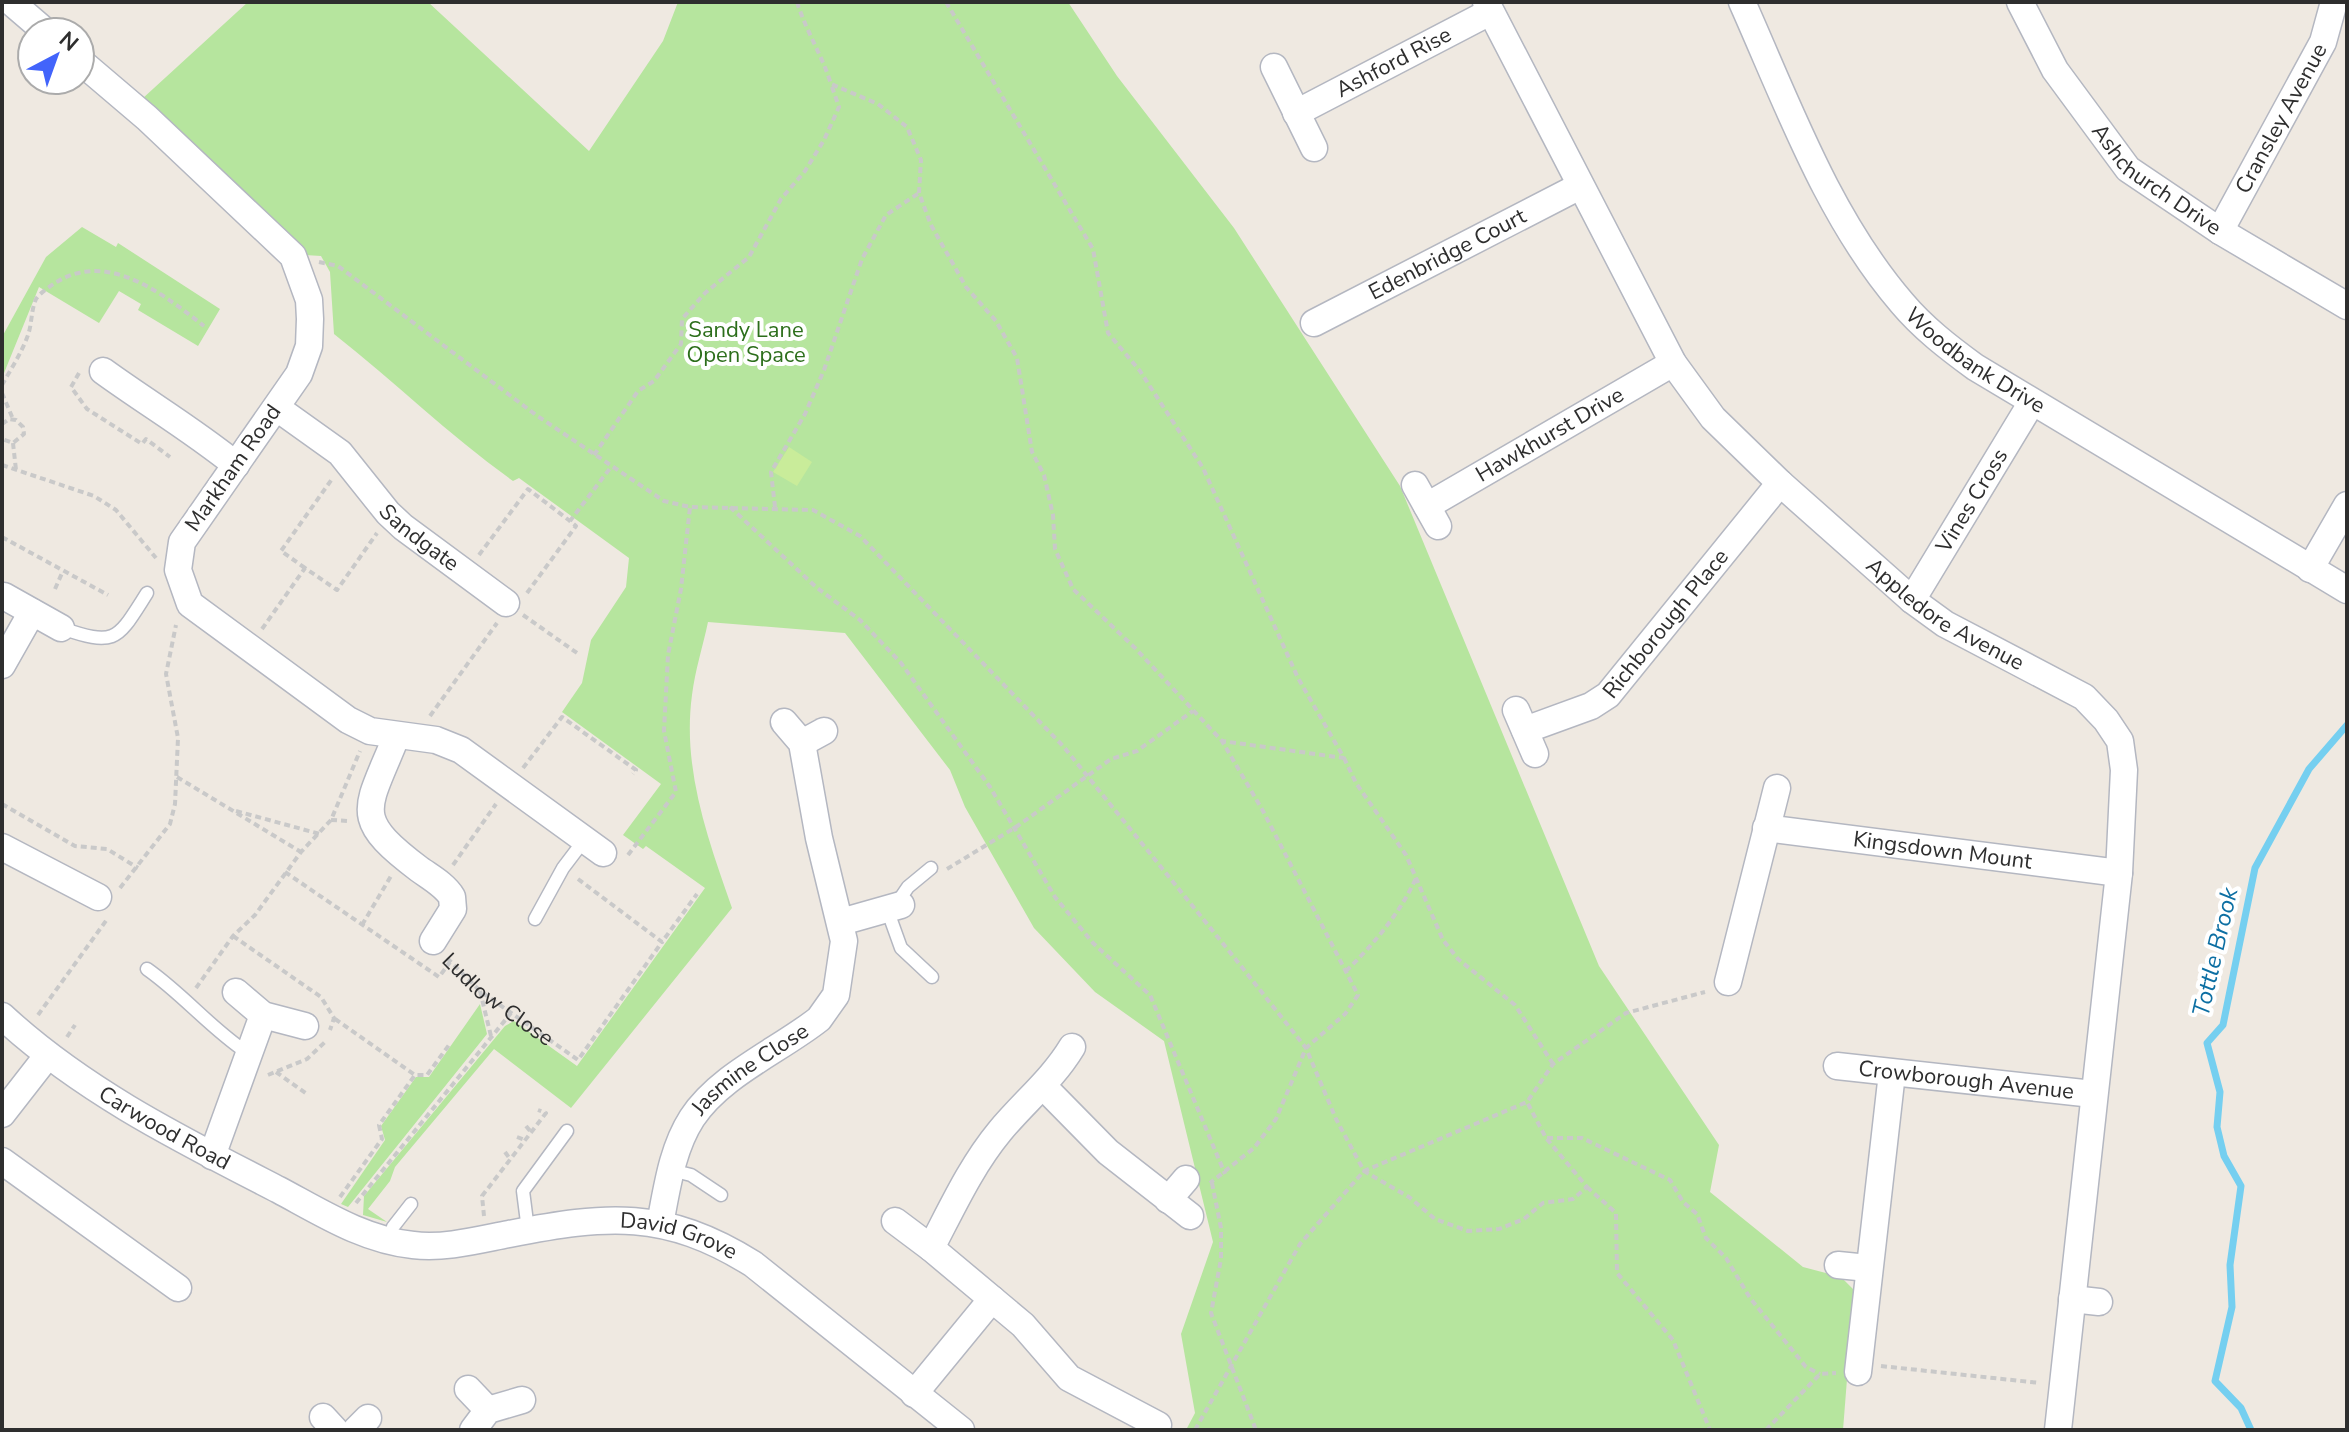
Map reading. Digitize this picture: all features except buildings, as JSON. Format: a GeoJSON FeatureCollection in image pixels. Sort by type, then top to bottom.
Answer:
{"type":"FeatureCollection","features":[{"type":"Feature","properties":{"kind":"street"},"geometry":{"type":"LineString","coordinates":[[11,2],[27,16]]}},
{"type":"Feature","properties":{"kind":"street","name":"Woodbank Drive"},"geometry":{"type":"LineString","coordinates":[[1742,2],[1810,157],[1873,267],[1935,337],[1975,367],[2347,590]]}},
{"type":"Feature","properties":{"kind":"street","name":"Ashchurch Drive"},"geometry":{"type":"LineString","coordinates":[[2020,2],[2055,70],[2128,169],[2220,231],[2347,306]]}},
{"type":"Feature","properties":{"kind":"street","name":"Cransley Avenue"},"geometry":{"type":"LineString","coordinates":[[2220,231],[2310,69],[2323,42],[2334,2]]}},
{"type":"Feature","properties":{"kind":"street","name":"Ashford Rise"},"geometry":{"type":"LineString","coordinates":[[1296,113],[1488,7]]}},
{"type":"Feature","properties":{"kind":"street","name":"Appledore Avenue"},"geometry":{"type":"LineString","coordinates":[[1488,7],[1673,363],[1713,418],[1780,483],[1912,600],[1945,624],[2084,697],[2106,720],[2120,741],[2124,770],[2119,873],[2058,1430]]}},
{"type":"Feature","properties":{"kind":"street"},"geometry":{"type":"LineString","coordinates":[[1274,67],[1314,148]]}},
{"type":"Feature","properties":{"kind":"street","name":"Markham Road"},"geometry":{"type":"LineString","coordinates":[[96,75],[193,160],[293,256],[309,300],[310,332],[299,374],[182,542],[178,570],[181,587]]}},
{"type":"Feature","properties":{"kind":"street","name":"Edenbridge Court"},"geometry":{"type":"LineString","coordinates":[[1314,323],[1580,186]]}},
{"type":"Feature","properties":{"kind":"street","name":"Hawkhurst Drive"},"geometry":{"type":"LineString","coordinates":[[1427,506],[1673,363]]}},
{"type":"Feature","properties":{"kind":"street"},"geometry":{"type":"LineString","coordinates":[[103,371],[142,400],[190,427],[236,465]]}},
{"type":"Feature","properties":{"kind":"street","name":"Vines Cross"},"geometry":{"type":"LineString","coordinates":[[1912,600],[2032,402]]}},
{"type":"Feature","properties":{"kind":"street","name":"Sandgate"},"geometry":{"type":"LineString","coordinates":[[277,408],[340,453],[388,513],[506,603]]}},
{"type":"Feature","properties":{"kind":"street","name":"Richborough Place"},"geometry":{"type":"LineString","coordinates":[[1525,731],[1591,706],[1608,695],[1780,483]]}},
{"type":"Feature","properties":{"kind":"street"},"geometry":{"type":"LineString","coordinates":[[2310,569],[2347,505]]}},
{"type":"Feature","properties":{"kind":"street"},"geometry":{"type":"LineString","coordinates":[[181,587],[202,616],[331,709],[370,731],[396,737],[436,740],[461,750],[594,846]]}},
{"type":"Feature","properties":{"kind":"street"},"geometry":{"type":"LineString","coordinates":[[3,595],[61,628]]}},
{"type":"Feature","properties":{"kind":"street"},"geometry":{"type":"LineString","coordinates":[[2,665],[32,612]]}},
{"type":"Feature","properties":{"kind":"street","name":"Jasmine Close"},"geometry":{"type":"LineString","coordinates":[[660,1224],[671,1170],[684,1133],[708,1099],[796,1038],[829,1008],[843,964],[841,922],[827,878],[813,737],[784,722]]}},
{"type":"Feature","properties":{"kind":"street"},"geometry":{"type":"LineString","coordinates":[[396,737],[370,811],[376,833],[439,884]]}},
{"type":"Feature","properties":{"kind":"street"},"geometry":{"type":"LineString","coordinates":[[1728,982],[1777,788]]}},
{"type":"Feature","properties":{"kind":"street","name":"Kingsdown Mount"},"geometry":{"type":"LineString","coordinates":[[1766,828],[2119,873]]}},
{"type":"Feature","properties":{"kind":"street"},"geometry":{"type":"LineString","coordinates":[[2,847],[109,901]]}},
{"type":"Feature","properties":{"kind":"street","name":"Ludlow Close"},"geometry":{"type":"LineString","coordinates":[[433,941],[454,904],[448,890],[439,884]]}},
{"type":"Feature","properties":{"kind":"street"},"geometry":{"type":"LineString","coordinates":[[841,922],[894,907]]}},
{"type":"Feature","properties":{"kind":"street"},"geometry":{"type":"LineString","coordinates":[[236,992],[263,1015],[305,1026]]}},
{"type":"Feature","properties":{"kind":"street"},"geometry":{"type":"LineString","coordinates":[[212,1156],[263,1015]]}},
{"type":"Feature","properties":{"kind":"street","name":"Carwood Road"},"geometry":{"type":"LineString","coordinates":[[2,1016],[48,1055],[98,1091],[212,1156],[334,1219]]}},
{"type":"Feature","properties":{"kind":"street"},"geometry":{"type":"LineString","coordinates":[[931,1248],[974,1165],[1001,1129],[1044,1087],[1072,1047]]}},
{"type":"Feature","properties":{"kind":"street"},"geometry":{"type":"LineString","coordinates":[[2,1114],[48,1055]]}},
{"type":"Feature","properties":{"kind":"street","name":"Crowborough Avenue"},"geometry":{"type":"LineString","coordinates":[[1837,1066],[2093,1094]]}},
{"type":"Feature","properties":{"kind":"street"},"geometry":{"type":"LineString","coordinates":[[1857,1368],[1892,1073]]}},
{"type":"Feature","properties":{"kind":"street"},"geometry":{"type":"LineString","coordinates":[[1044,1087],[1108,1152],[1190,1216]]}},
{"type":"Feature","properties":{"kind":"street"},"geometry":{"type":"LineString","coordinates":[[2,1161],[178,1288]]}},
{"type":"Feature","properties":{"kind":"street"},"geometry":{"type":"LineString","coordinates":[[1168,1200],[1199,1181]]}},
{"type":"Feature","properties":{"kind":"street","name":"David Grove"},"geometry":{"type":"LineString","coordinates":[[334,1219],[388,1241],[415,1246],[487,1239],[594,1218],[660,1224],[710,1239],[753,1264],[961,1430]]}},
{"type":"Feature","properties":{"kind":"street"},"geometry":{"type":"LineString","coordinates":[[895,1221],[1023,1325],[1069,1378],[1129,1422],[1158,1425]]}},
{"type":"Feature","properties":{"kind":"street"},"geometry":{"type":"LineString","coordinates":[[1838,1265],[1868,1268]]}},
{"type":"Feature","properties":{"kind":"street"},"geometry":{"type":"LineString","coordinates":[[914,1394],[992,1299]]}},
{"type":"Feature","properties":{"kind":"street"},"geometry":{"type":"LineString","coordinates":[[2072,1299],[2099,1302]]}},
{"type":"Feature","properties":{"kind":"street"},"geometry":{"type":"LineString","coordinates":[[468,1389],[481,1420],[522,1400]]}},
{"type":"Feature","properties":{"kind":"lane"},"geometry":{"type":"LineString","coordinates":[[61,628],[104,640],[116,636],[147,593]]}},
{"type":"Feature","properties":{"kind":"lane"},"geometry":{"type":"LineString","coordinates":[[535,919],[563,868],[594,846]]}},
{"type":"Feature","properties":{"kind":"lane"},"geometry":{"type":"LineString","coordinates":[[931,868],[908,887],[894,907],[901,948],[932,977]]}},
{"type":"Feature","properties":{"kind":"lane"},"geometry":{"type":"LineString","coordinates":[[147,969],[187,1000],[215,1031],[249,1054]]}},
{"type":"Feature","properties":{"kind":"lane"},"geometry":{"type":"LineString","coordinates":[[528,1230],[523,1191],[567,1131]]}},
{"type":"Feature","properties":{"kind":"lane"},"geometry":{"type":"LineString","coordinates":[[671,1170],[691,1175],[721,1195]]}},
{"type":"Feature","properties":{"kind":"lane"},"geometry":{"type":"LineString","coordinates":[[388,1241],[393,1227],[411,1204]]}},
{"type":"Feature","properties":{"kind":"path"},"geometry":{"type":"LineString","coordinates":[[594,455],[638,391],[654,381],[681,344],[682,319],[705,293],[749,257],[781,199],[805,171],[839,107],[822,52],[804,23],[797,2]]}},
{"type":"Feature","properties":{"kind":"path"},"geometry":{"type":"LineString","coordinates":[[946,2],[1093,249],[1108,333],[1140,371],[1203,468],[1298,678],[1356,783],[1406,855],[1443,940],[1458,959],[1515,1005],[1553,1064]]}},
{"type":"Feature","properties":{"kind":"path"},"geometry":{"type":"LineString","coordinates":[[831,84],[878,104],[907,127],[921,160],[919,193],[931,225],[959,276],[996,321],[1017,358],[1032,452],[1044,475],[1053,515],[1055,549],[1073,589],[1135,648],[1222,741],[1263,811],[1358,995],[1345,1014],[1306,1048],[1276,1119],[1254,1148],[1225,1174],[1199,1181],[1221,1228],[1221,1259],[1211,1313],[1256,1430]]}},
{"type":"Feature","properties":{"kind":"path"},"geometry":{"type":"LineString","coordinates":[[775,507],[771,472],[805,414],[824,370],[862,259],[886,215],[919,193]]}},
{"type":"Feature","properties":{"kind":"path"},"geometry":{"type":"LineString","coordinates":[[293,256],[338,266],[594,455],[664,501],[690,507],[813,510],[860,536],[1063,746],[1306,1048],[1336,1119],[1364,1171],[1409,1197],[1435,1219],[1468,1231],[1499,1229],[1524,1219],[1543,1203],[1573,1199],[1587,1187]]}},
{"type":"Feature","properties":{"kind":"path"},"geometry":{"type":"LineString","coordinates":[[2,385],[28,336],[36,299],[47,288],[72,275],[107,272],[135,279],[153,287],[204,326]]}},
{"type":"Feature","properties":{"kind":"path"},"geometry":{"type":"LineString","coordinates":[[2,393],[13,419],[20,423],[24,434],[13,443]]}},
{"type":"Feature","properties":{"kind":"path"},"geometry":{"type":"LineString","coordinates":[[2,424],[13,419]]}},
{"type":"Feature","properties":{"kind":"path"},"geometry":{"type":"LineString","coordinates":[[2,439],[13,443]]}},
{"type":"Feature","properties":{"kind":"path"},"geometry":{"type":"LineString","coordinates":[[13,443],[16,470]]}},
{"type":"Feature","properties":{"kind":"path"},"geometry":{"type":"LineString","coordinates":[[2,465],[94,496],[116,510],[158,561]]}},
{"type":"Feature","properties":{"kind":"path"},"geometry":{"type":"LineString","coordinates":[[575,515],[611,467]]}},
{"type":"Feature","properties":{"kind":"path"},"geometry":{"type":"LineString","coordinates":[[324,489],[281,551],[337,590],[374,537]]}},
{"type":"Feature","properties":{"kind":"path"},"geometry":{"type":"LineString","coordinates":[[465,572],[528,489],[570,521]]}},
{"type":"Feature","properties":{"kind":"path"},"geometry":{"type":"LineString","coordinates":[[639,843],[676,792],[664,731],[668,655],[681,589],[690,507]]}},
{"type":"Feature","properties":{"kind":"path"},"geometry":{"type":"LineString","coordinates":[[730,507],[816,587],[860,620],[901,663],[1016,827],[1055,897],[1093,943],[1150,995],[1225,1174]]}},
{"type":"Feature","properties":{"kind":"path"},"geometry":{"type":"LineString","coordinates":[[2,537],[62,573],[108,595]]}},
{"type":"Feature","properties":{"kind":"path"},"geometry":{"type":"LineString","coordinates":[[248,649],[305,568]]}},
{"type":"Feature","properties":{"kind":"path"},"geometry":{"type":"LineString","coordinates":[[55,589],[62,573]]}},
{"type":"Feature","properties":{"kind":"path"},"geometry":{"type":"LineString","coordinates":[[23,1035],[87,950],[109,901],[170,824],[177,777],[178,738],[166,674],[181,587]]}},
{"type":"Feature","properties":{"kind":"path"},"geometry":{"type":"LineString","coordinates":[[506,603],[577,653]]}},
{"type":"Feature","properties":{"kind":"path"},"geometry":{"type":"LineString","coordinates":[[427,721],[451,687]]}},
{"type":"Feature","properties":{"kind":"path"},"geometry":{"type":"LineString","coordinates":[[983,847],[1111,759],[1137,751],[1193,711]]}},
{"type":"Feature","properties":{"kind":"path"},"geometry":{"type":"LineString","coordinates":[[521,770],[562,717],[636,770],[633,774]]}},
{"type":"Feature","properties":{"kind":"path"},"geometry":{"type":"LineString","coordinates":[[187,1000],[301,852],[331,820],[370,731]]}},
{"type":"Feature","properties":{"kind":"path"},"geometry":{"type":"LineString","coordinates":[[1222,741],[1344,758]]}},
{"type":"Feature","properties":{"kind":"path"},"geometry":{"type":"LineString","coordinates":[[177,777],[301,852]]}},
{"type":"Feature","properties":{"kind":"path"},"geometry":{"type":"LineString","coordinates":[[2,804],[75,846],[107,849],[138,868]]}},
{"type":"Feature","properties":{"kind":"path"},"geometry":{"type":"LineString","coordinates":[[439,884],[495,806]]}},
{"type":"Feature","properties":{"kind":"path"},"geometry":{"type":"LineString","coordinates":[[234,810],[320,834]]}},
{"type":"Feature","properties":{"kind":"path"},"geometry":{"type":"LineString","coordinates":[[362,925],[403,856]]}},
{"type":"Feature","properties":{"kind":"path"},"geometry":{"type":"LineString","coordinates":[[563,868],[662,942],[697,894]]}},
{"type":"Feature","properties":{"kind":"path"},"geometry":{"type":"LineString","coordinates":[[285,872],[439,977],[450,962]]}},
{"type":"Feature","properties":{"kind":"path"},"geometry":{"type":"LineString","coordinates":[[1346,971],[1370,947],[1408,897],[1416,878]]}},
{"type":"Feature","properties":{"kind":"path","name":"Ludlow Close"},"geometry":{"type":"LineString","coordinates":[[433,941],[480,991],[578,1060],[662,942]]}},
{"type":"Feature","properties":{"kind":"path"},"geometry":{"type":"LineString","coordinates":[[1195,1430],[1229,1363],[1300,1244],[1364,1171],[1527,1102],[1537,1081],[1553,1064],[1626,1013],[1685,1000],[1728,982]]}},
{"type":"Feature","properties":{"kind":"path"},"geometry":{"type":"LineString","coordinates":[[480,991],[491,1036]]}},
{"type":"Feature","properties":{"kind":"path"},"geometry":{"type":"LineString","coordinates":[[334,1219],[511,1013]]}},
{"type":"Feature","properties":{"kind":"path"},"geometry":{"type":"LineString","coordinates":[[305,1026],[334,1018],[415,1075],[427,1075],[449,1045]]}},
{"type":"Feature","properties":{"kind":"path"},"geometry":{"type":"LineString","coordinates":[[276,1072],[307,1094]]}},
{"type":"Feature","properties":{"kind":"path"},"geometry":{"type":"LineString","coordinates":[[334,1219],[382,1139],[379,1125],[415,1075]]}},
{"type":"Feature","properties":{"kind":"path"},"geometry":{"type":"LineString","coordinates":[[1527,1102],[1546,1138],[1587,1187],[1616,1213],[1617,1273],[1673,1340],[1710,1430]]}},
{"type":"Feature","properties":{"kind":"path"},"geometry":{"type":"LineString","coordinates":[[487,1239],[482,1196],[546,1113],[538,1110]]}},
{"type":"Feature","properties":{"kind":"path"},"geometry":{"type":"LineString","coordinates":[[526,1126],[531,1132]]}},
{"type":"Feature","properties":{"kind":"path"},"geometry":{"type":"LineString","coordinates":[[517,1137],[525,1140]]}},
{"type":"Feature","properties":{"kind":"path"},"geometry":{"type":"LineString","coordinates":[[1546,1138],[1582,1138],[1670,1180],[1683,1202],[1697,1214],[1706,1238],[1726,1258],[1770,1324],[1806,1367],[1820,1374],[1857,1368],[2062,1385]]}},
{"type":"Feature","properties":{"kind":"path"},"geometry":{"type":"LineString","coordinates":[[505,1152],[510,1159]]}},
{"type":"Feature","properties":{"kind":"path"},"geometry":{"type":"LineString","coordinates":[[1766,1430],[1820,1374]]}},
{"type":"Feature","properties":{"kind":"green space","name":"Sandy Lane Open Space"},"geometry":{"type":"Polygon","coordinates":[[[248,2],[428,2],[589,151],[663,41],[678,2],[1068,2],[1117,76],[1234,228],[1400,486],[1599,966],[1719,1145],[1710,1192],[1803,1267],[1841,1277],[1854,1290],[1843,1430],[1186,1430],[1195,1413],[1181,1334],[1213,1242],[1164,1041],[1095,992],[1034,928],[965,807],[950,770],[845,633],[708,622],[692,695],[691,750],[699,803],[732,908],[571,1108],[494,1049],[395,1167],[390,1181],[368,1209],[387,1222],[363,1215],[364,1196],[505,1026],[514,1021],[577,1066],[705,888],[646,846],[643,849],[623,835],[661,784],[562,712],[582,683],[591,640],[626,587],[629,558],[519,478],[513,481],[490,464],[334,334],[330,272],[321,256],[305,255],[142,99],[248,2]]]}},
{"type":"Feature","properties":{"kind":"green space"},"geometry":{"type":"Polygon","coordinates":[[[82,227],[116,247],[118,243],[220,309],[198,346],[138,310],[141,304],[119,291],[99,323],[39,287],[2,378],[2,337],[46,257],[82,227]]]}},
{"type":"Feature","properties":{"kind":"green space"},"geometry":{"type":"Polygon","coordinates":[[[789,447],[812,462],[797,486],[773,472],[789,447]]]}},
{"type":"Feature","properties":{"kind":"green space"},"geometry":{"type":"Polygon","coordinates":[[[480,1004],[487,1034],[348,1207],[341,1204],[385,1140],[381,1126],[416,1077],[429,1077],[480,1004]]]}},
{"type":"Feature","properties":{"kind":"waterway","name":"Tottle Brook"},"geometry":{"type":"LineString","coordinates":[[2251,1430],[2241,1408],[2215,1381],[2232,1307],[2230,1265],[2241,1186],[2224,1156],[2217,1127],[2220,1092],[2207,1043],[2223,1025],[2255,868],[2309,769],[2347,725]]}}]}
